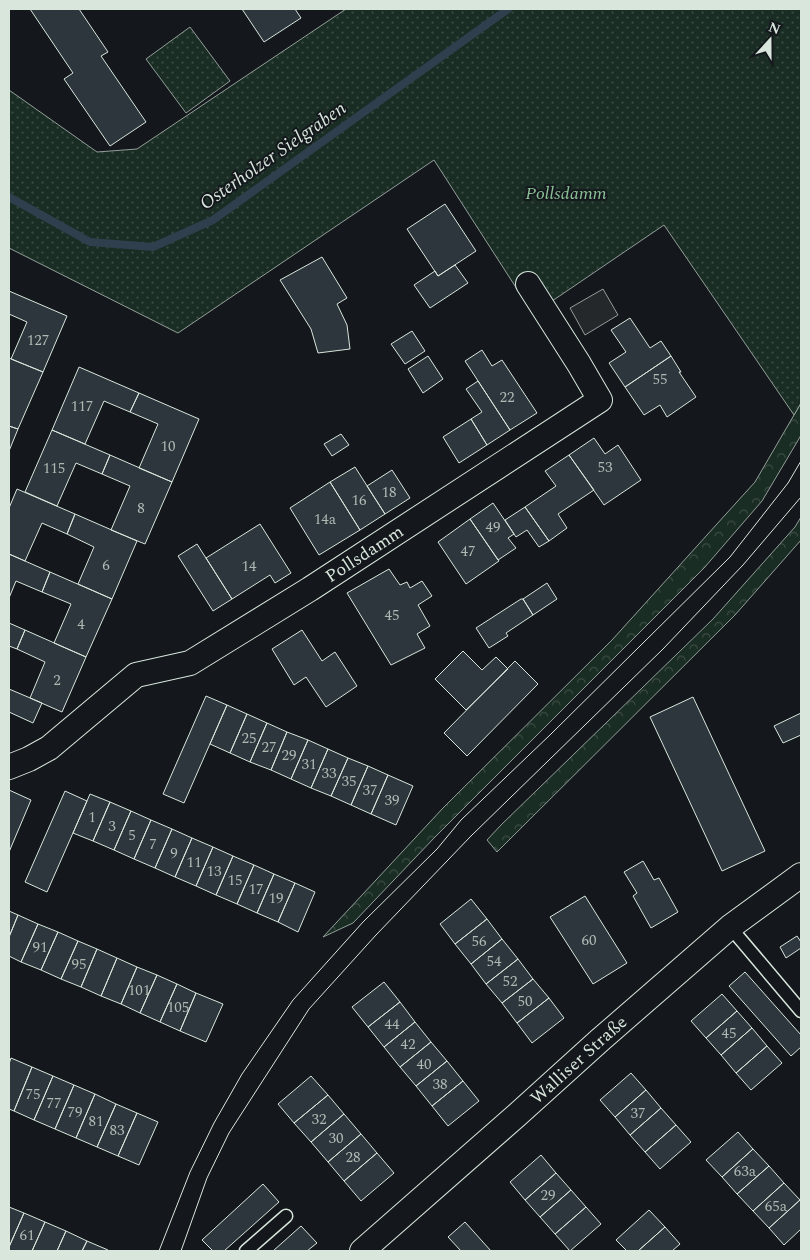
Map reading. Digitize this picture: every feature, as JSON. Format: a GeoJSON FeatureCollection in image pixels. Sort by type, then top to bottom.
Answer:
{"type":"FeatureCollection","features":[{"type":"Feature","properties":{"kind":"street","name":"Pollsdamm"},"geometry":{"type":"LineString","coordinates":[[9,767],[49,748],[136,675],[190,663],[318,584],[600,400],[528,284]]}},
{"type":"Feature","properties":{"kind":"street","name":"Walliser Straße"},"geometry":{"type":"LineString","coordinates":[[362,1251],[730,926],[801,875]]}},
{"type":"Feature","properties":{"kind":"lane"},"geometry":{"type":"LineString","coordinates":[[730,926],[801,1011]]}},
{"type":"Feature","properties":{"kind":"lane"},"geometry":{"type":"LineString","coordinates":[[246,1251],[286,1216]]}},
{"type":"Feature","properties":{"kind":"green space"},"geometry":{"type":"Polygon","coordinates":[[[346,9],[801,9],[801,403],[794,415],[664,225],[533,314],[434,160],[178,333],[9,248],[9,90],[97,152],[137,149],[346,9]]]}},
{"type":"Feature","properties":{"kind":"green space"},"geometry":{"type":"Polygon","coordinates":[[[190,27],[230,81],[186,113],[146,59],[190,27]]]}},
{"type":"Feature","properties":{"kind":"green space"},"geometry":{"type":"Polygon","coordinates":[[[801,403],[800,437],[762,501],[704,568],[435,837],[353,923],[323,937],[443,808],[612,640],[755,482],[801,403]]]}},
{"type":"Feature","properties":{"kind":"green space"},"geometry":{"type":"Polygon","coordinates":[[[801,517],[801,540],[735,615],[497,852],[487,840],[713,619],[795,527],[801,517]]]}},
{"type":"Feature","properties":{"kind":"shaded area"},"geometry":{"type":"Polygon","coordinates":[[[603,289],[618,315],[585,335],[570,308],[603,289]]]}},
{"type":"Feature","properties":{"kind":"building"},"geometry":{"type":"Polygon","coordinates":[[[30,9],[79,9],[108,52],[101,56],[146,122],[110,146],[64,79],[73,73],[30,9]]]}},
{"type":"Feature","properties":{"kind":"building"},"geometry":{"type":"Polygon","coordinates":[[[242,9],[295,9],[301,18],[264,42],[242,9]]]}},
{"type":"Feature","properties":{"kind":"building"},"geometry":{"type":"Polygon","coordinates":[[[445,204],[476,251],[438,276],[407,229],[445,204]]]}},
{"type":"Feature","properties":{"kind":"building"},"geometry":{"type":"Polygon","coordinates":[[[322,257],[347,298],[337,304],[347,325],[350,349],[318,353],[311,329],[280,280],[322,257]]]}},
{"type":"Feature","properties":{"kind":"building"},"geometry":{"type":"Polygon","coordinates":[[[455,265],[468,283],[430,308],[414,285],[435,271],[438,276],[455,265]]]}},
{"type":"Feature","properties":{"kind":"building"},"geometry":{"type":"Polygon","coordinates":[[[9,291],[67,316],[43,372],[11,359],[27,322],[9,314],[9,291]]]}},
{"type":"Feature","properties":{"kind":"building"},"geometry":{"type":"Polygon","coordinates":[[[630,318],[650,348],[661,341],[671,356],[625,387],[609,363],[626,352],[611,330],[630,318]]]}},
{"type":"Feature","properties":{"kind":"building"},"geometry":{"type":"Polygon","coordinates":[[[412,331],[425,351],[405,364],[391,344],[412,331]]]}},
{"type":"Feature","properties":{"kind":"building"},"geometry":{"type":"Polygon","coordinates":[[[482,350],[492,366],[502,360],[537,413],[510,430],[465,361],[482,350]]]}},
{"type":"Feature","properties":{"kind":"building"},"geometry":{"type":"Polygon","coordinates":[[[428,356],[443,379],[423,393],[408,369],[428,356]]]}},
{"type":"Feature","properties":{"kind":"building"},"geometry":{"type":"Polygon","coordinates":[[[671,356],[696,397],[667,417],[660,405],[644,415],[625,387],[671,356]]]}},
{"type":"Feature","properties":{"kind":"building"},"geometry":{"type":"Polygon","coordinates":[[[9,358],[43,372],[18,429],[9,426],[9,358]]]}},
{"type":"Feature","properties":{"kind":"building"},"geometry":{"type":"Polygon","coordinates":[[[79,367],[139,393],[130,412],[104,401],[85,444],[52,430],[79,367]]]}},
{"type":"Feature","properties":{"kind":"building"},"geometry":{"type":"Polygon","coordinates":[[[478,381],[510,430],[487,445],[471,419],[482,412],[466,389],[478,381]]]}},
{"type":"Feature","properties":{"kind":"building"},"geometry":{"type":"Polygon","coordinates":[[[139,393],[199,419],[172,482],[139,468],[158,424],[130,412],[139,393]]]}},
{"type":"Feature","properties":{"kind":"building"},"geometry":{"type":"Polygon","coordinates":[[[471,419],[487,445],[459,463],[443,437],[471,419]]]}},
{"type":"Feature","properties":{"kind":"building"},"geometry":{"type":"Polygon","coordinates":[[[9,426],[18,429],[9,451],[9,426]]]}},
{"type":"Feature","properties":{"kind":"building"},"geometry":{"type":"Polygon","coordinates":[[[52,430],[110,455],[102,474],[76,463],[57,506],[25,492],[52,430]]]}},
{"type":"Feature","properties":{"kind":"building"},"geometry":{"type":"Polygon","coordinates":[[[341,434],[349,445],[332,456],[324,444],[341,434]]]}},
{"type":"Feature","properties":{"kind":"building"},"geometry":{"type":"Polygon","coordinates":[[[594,438],[605,454],[618,445],[641,480],[604,505],[569,455],[594,438]]]}},
{"type":"Feature","properties":{"kind":"building"},"geometry":{"type":"Polygon","coordinates":[[[110,455],[172,482],[145,544],[111,530],[130,486],[102,474],[110,455]]]}},
{"type":"Feature","properties":{"kind":"building"},"geometry":{"type":"Polygon","coordinates":[[[569,455],[594,490],[558,514],[567,528],[549,541],[525,507],[556,486],[545,471],[569,455]]]}},
{"type":"Feature","properties":{"kind":"building"},"geometry":{"type":"Polygon","coordinates":[[[355,467],[385,514],[360,530],[330,482],[355,467]]]}},
{"type":"Feature","properties":{"kind":"building"},"geometry":{"type":"Polygon","coordinates":[[[392,470],[410,498],[385,514],[367,486],[392,470]]]}},
{"type":"Feature","properties":{"kind":"building"},"geometry":{"type":"Polygon","coordinates":[[[330,482],[360,530],[319,555],[290,508],[330,482]]]}},
{"type":"Feature","properties":{"kind":"building"},"geometry":{"type":"Polygon","coordinates":[[[17,489],[75,514],[67,534],[42,523],[25,561],[9,554],[9,508],[17,489]]]}},
{"type":"Feature","properties":{"kind":"building"},"geometry":{"type":"Polygon","coordinates":[[[493,503],[514,534],[508,538],[516,548],[498,560],[470,519],[493,503]]]}},
{"type":"Feature","properties":{"kind":"building"},"geometry":{"type":"Polygon","coordinates":[[[525,507],[549,541],[539,547],[527,530],[516,537],[505,520],[525,507]]]}},
{"type":"Feature","properties":{"kind":"building"},"geometry":{"type":"Polygon","coordinates":[[[75,514],[137,541],[112,599],[78,584],[94,547],[67,534],[75,514]]]}},
{"type":"Feature","properties":{"kind":"building"},"geometry":{"type":"Polygon","coordinates":[[[470,519],[499,561],[466,584],[438,542],[470,519]]]}},
{"type":"Feature","properties":{"kind":"building"},"geometry":{"type":"Polygon","coordinates":[[[260,524],[291,573],[275,583],[270,575],[232,599],[206,558],[260,524]]]}},
{"type":"Feature","properties":{"kind":"building"},"geometry":{"type":"Polygon","coordinates":[[[197,544],[232,599],[213,611],[178,556],[197,544]]]}},
{"type":"Feature","properties":{"kind":"building"},"geometry":{"type":"Polygon","coordinates":[[[9,554],[50,572],[42,592],[16,581],[9,598],[9,554]]]}},
{"type":"Feature","properties":{"kind":"building"},"geometry":{"type":"Polygon","coordinates":[[[389,569],[400,585],[407,582],[410,588],[422,581],[432,596],[418,605],[430,626],[417,634],[425,648],[391,665],[347,593],[389,569]]]}},
{"type":"Feature","properties":{"kind":"building"},"geometry":{"type":"Polygon","coordinates":[[[50,572],[112,599],[86,657],[54,643],[71,604],[42,592],[50,572]]]}},
{"type":"Feature","properties":{"kind":"building"},"geometry":{"type":"Polygon","coordinates":[[[547,583],[557,599],[533,615],[523,599],[547,583]]]}},
{"type":"Feature","properties":{"kind":"building"},"geometry":{"type":"Polygon","coordinates":[[[523,599],[533,615],[506,633],[508,636],[489,648],[476,628],[523,599]]]}},
{"type":"Feature","properties":{"kind":"building"},"geometry":{"type":"Polygon","coordinates":[[[9,623],[25,630],[17,649],[9,646],[9,623]]]}},
{"type":"Feature","properties":{"kind":"building"},"geometry":{"type":"Polygon","coordinates":[[[25,630],[86,657],[62,712],[30,698],[45,662],[17,649],[25,630]]]}},
{"type":"Feature","properties":{"kind":"building"},"geometry":{"type":"Polygon","coordinates":[[[302,630],[322,661],[335,652],[357,686],[326,707],[306,677],[294,685],[272,649],[302,630]]]}},
{"type":"Feature","properties":{"kind":"building"},"geometry":{"type":"Polygon","coordinates":[[[463,651],[482,670],[496,657],[508,669],[466,710],[435,679],[463,651]]]}},
{"type":"Feature","properties":{"kind":"building"},"geometry":{"type":"Polygon","coordinates":[[[515,661],[538,684],[467,756],[444,733],[515,661]]]}},
{"type":"Feature","properties":{"kind":"building"},"geometry":{"type":"Polygon","coordinates":[[[9,689],[42,703],[33,723],[9,712],[9,689]]]}},
{"type":"Feature","properties":{"kind":"building"},"geometry":{"type":"Polygon","coordinates":[[[206,696],[227,705],[184,803],[163,794],[206,696]]]}},
{"type":"Feature","properties":{"kind":"building"},"geometry":{"type":"Polygon","coordinates":[[[693,697],[765,851],[722,871],[650,717],[693,697]]]}},
{"type":"Feature","properties":{"kind":"building"},"geometry":{"type":"Polygon","coordinates":[[[227,705],[247,714],[230,753],[210,744],[227,705]]]}},
{"type":"Feature","properties":{"kind":"building"},"geometry":{"type":"Polygon","coordinates":[[[801,713],[801,735],[783,743],[774,726],[801,713]]]}},
{"type":"Feature","properties":{"kind":"building"},"geometry":{"type":"Polygon","coordinates":[[[247,714],[267,723],[250,762],[230,753],[247,714]]]}},
{"type":"Feature","properties":{"kind":"building"},"geometry":{"type":"Polygon","coordinates":[[[267,723],[287,732],[271,770],[250,762],[267,723]]]}},
{"type":"Feature","properties":{"kind":"building"},"geometry":{"type":"Polygon","coordinates":[[[287,732],[308,740],[291,779],[271,770],[287,732]]]}},
{"type":"Feature","properties":{"kind":"building"},"geometry":{"type":"Polygon","coordinates":[[[308,740],[328,749],[311,788],[291,779],[308,740]]]}},
{"type":"Feature","properties":{"kind":"building"},"geometry":{"type":"Polygon","coordinates":[[[328,749],[348,758],[331,796],[311,788],[328,749]]]}},
{"type":"Feature","properties":{"kind":"building"},"geometry":{"type":"Polygon","coordinates":[[[348,758],[368,766],[351,805],[331,796],[348,758]]]}},
{"type":"Feature","properties":{"kind":"building"},"geometry":{"type":"Polygon","coordinates":[[[368,766],[388,775],[371,814],[351,805],[368,766]]]}},
{"type":"Feature","properties":{"kind":"building"},"geometry":{"type":"Polygon","coordinates":[[[388,775],[413,786],[396,825],[371,814],[388,775]]]}},
{"type":"Feature","properties":{"kind":"building"},"geometry":{"type":"Polygon","coordinates":[[[9,790],[31,800],[9,852],[9,790]]]}},
{"type":"Feature","properties":{"kind":"building"},"geometry":{"type":"Polygon","coordinates":[[[65,791],[87,801],[47,892],[25,882],[65,791]]]}},
{"type":"Feature","properties":{"kind":"building"},"geometry":{"type":"Polygon","coordinates":[[[90,794],[110,802],[93,841],[73,833],[90,794]]]}},
{"type":"Feature","properties":{"kind":"building"},"geometry":{"type":"Polygon","coordinates":[[[110,802],[131,811],[114,850],[93,841],[110,802]]]}},
{"type":"Feature","properties":{"kind":"building"},"geometry":{"type":"Polygon","coordinates":[[[131,811],[151,820],[134,859],[114,850],[131,811]]]}},
{"type":"Feature","properties":{"kind":"building"},"geometry":{"type":"Polygon","coordinates":[[[151,820],[172,829],[155,868],[134,859],[151,820]]]}},
{"type":"Feature","properties":{"kind":"building"},"geometry":{"type":"Polygon","coordinates":[[[172,829],[192,838],[175,877],[155,868],[172,829]]]}},
{"type":"Feature","properties":{"kind":"building"},"geometry":{"type":"Polygon","coordinates":[[[192,838],[213,847],[196,886],[175,877],[192,838]]]}},
{"type":"Feature","properties":{"kind":"building"},"geometry":{"type":"Polygon","coordinates":[[[213,847],[233,856],[216,895],[196,886],[213,847]]]}},
{"type":"Feature","properties":{"kind":"building"},"geometry":{"type":"Polygon","coordinates":[[[233,856],[254,865],[237,904],[216,895],[233,856]]]}},
{"type":"Feature","properties":{"kind":"building"},"geometry":{"type":"Polygon","coordinates":[[[643,861],[654,880],[659,878],[678,912],[651,928],[633,896],[637,893],[624,872],[643,861]]]}},
{"type":"Feature","properties":{"kind":"building"},"geometry":{"type":"Polygon","coordinates":[[[254,865],[274,874],[257,913],[237,904],[254,865]]]}},
{"type":"Feature","properties":{"kind":"building"},"geometry":{"type":"Polygon","coordinates":[[[274,874],[295,883],[278,922],[257,913],[274,874]]]}},
{"type":"Feature","properties":{"kind":"building"},"geometry":{"type":"Polygon","coordinates":[[[295,883],[315,892],[298,932],[278,922],[295,883]]]}},
{"type":"Feature","properties":{"kind":"building"},"geometry":{"type":"Polygon","coordinates":[[[585,896],[627,963],[593,984],[550,917],[585,896]]]}},
{"type":"Feature","properties":{"kind":"building"},"geometry":{"type":"Polygon","coordinates":[[[471,899],[487,919],[455,944],[440,924],[471,899]]]}},
{"type":"Feature","properties":{"kind":"building"},"geometry":{"type":"Polygon","coordinates":[[[9,911],[18,915],[9,937],[9,911]]]}},
{"type":"Feature","properties":{"kind":"building"},"geometry":{"type":"Polygon","coordinates":[[[18,915],[38,924],[21,962],[9,956],[9,937],[18,915]]]}},
{"type":"Feature","properties":{"kind":"building"},"geometry":{"type":"Polygon","coordinates":[[[487,919],[502,939],[471,964],[455,944],[487,919]]]}},
{"type":"Feature","properties":{"kind":"building"},"geometry":{"type":"Polygon","coordinates":[[[38,924],[58,932],[41,970],[21,962],[38,924]]]}},
{"type":"Feature","properties":{"kind":"building"},"geometry":{"type":"Polygon","coordinates":[[[58,932],[78,941],[61,979],[41,970],[58,932]]]}},
{"type":"Feature","properties":{"kind":"building"},"geometry":{"type":"Polygon","coordinates":[[[797,936],[801,942],[801,948],[786,958],[780,947],[797,936]]]}},
{"type":"Feature","properties":{"kind":"building"},"geometry":{"type":"Polygon","coordinates":[[[502,939],[518,959],[486,984],[471,964],[502,939]]]}},
{"type":"Feature","properties":{"kind":"building"},"geometry":{"type":"Polygon","coordinates":[[[78,941],[97,949],[81,987],[61,979],[78,941]]]}},
{"type":"Feature","properties":{"kind":"building"},"geometry":{"type":"Polygon","coordinates":[[[97,949],[117,958],[101,996],[81,987],[97,949]]]}},
{"type":"Feature","properties":{"kind":"building"},"geometry":{"type":"Polygon","coordinates":[[[117,958],[137,967],[121,1004],[101,996],[117,958]]]}},
{"type":"Feature","properties":{"kind":"building"},"geometry":{"type":"Polygon","coordinates":[[[518,959],[533,979],[502,1003],[486,984],[518,959]]]}},
{"type":"Feature","properties":{"kind":"building"},"geometry":{"type":"Polygon","coordinates":[[[137,967],[157,975],[140,1013],[121,1004],[137,967]]]}},
{"type":"Feature","properties":{"kind":"building"},"geometry":{"type":"Polygon","coordinates":[[[745,972],[801,1035],[801,1047],[791,1056],[729,986],[745,972]]]}},
{"type":"Feature","properties":{"kind":"building"},"geometry":{"type":"Polygon","coordinates":[[[157,975],[177,984],[160,1022],[140,1013],[157,975]]]}},
{"type":"Feature","properties":{"kind":"building"},"geometry":{"type":"Polygon","coordinates":[[[533,979],[549,998],[517,1023],[502,1003],[533,979]]]}},
{"type":"Feature","properties":{"kind":"building"},"geometry":{"type":"Polygon","coordinates":[[[384,982],[400,1002],[368,1027],[352,1007],[384,982]]]}},
{"type":"Feature","properties":{"kind":"building"},"geometry":{"type":"Polygon","coordinates":[[[177,984],[196,993],[180,1031],[160,1022],[177,984]]]}},
{"type":"Feature","properties":{"kind":"building"},"geometry":{"type":"Polygon","coordinates":[[[196,993],[223,1004],[206,1042],[180,1031],[196,993]]]}},
{"type":"Feature","properties":{"kind":"building"},"geometry":{"type":"Polygon","coordinates":[[[722,994],[737,1011],[706,1038],[691,1021],[722,994]]]}},
{"type":"Feature","properties":{"kind":"building"},"geometry":{"type":"Polygon","coordinates":[[[549,998],[564,1018],[532,1043],[517,1023],[549,998]]]}},
{"type":"Feature","properties":{"kind":"building"},"geometry":{"type":"Polygon","coordinates":[[[400,1002],[415,1022],[384,1047],[368,1027],[400,1002]]]}},
{"type":"Feature","properties":{"kind":"building"},"geometry":{"type":"Polygon","coordinates":[[[737,1011],[752,1028],[721,1055],[706,1038],[737,1011]]]}},
{"type":"Feature","properties":{"kind":"building"},"geometry":{"type":"Polygon","coordinates":[[[415,1022],[431,1042],[400,1067],[384,1047],[415,1022]]]}},
{"type":"Feature","properties":{"kind":"building"},"geometry":{"type":"Polygon","coordinates":[[[752,1028],[767,1046],[736,1073],[721,1055],[752,1028]]]}},
{"type":"Feature","properties":{"kind":"building"},"geometry":{"type":"Polygon","coordinates":[[[431,1042],[447,1061],[416,1086],[400,1067],[431,1042]]]}},
{"type":"Feature","properties":{"kind":"building"},"geometry":{"type":"Polygon","coordinates":[[[767,1046],[782,1063],[751,1090],[736,1073],[767,1046]]]}},
{"type":"Feature","properties":{"kind":"building"},"geometry":{"type":"Polygon","coordinates":[[[11,1058],[32,1067],[14,1111],[9,1109],[9,1064],[11,1058]]]}},
{"type":"Feature","properties":{"kind":"building"},"geometry":{"type":"Polygon","coordinates":[[[447,1061],[463,1081],[432,1106],[416,1086],[447,1061]]]}},
{"type":"Feature","properties":{"kind":"building"},"geometry":{"type":"Polygon","coordinates":[[[32,1067],[53,1076],[34,1120],[14,1111],[32,1067]]]}},
{"type":"Feature","properties":{"kind":"building"},"geometry":{"type":"Polygon","coordinates":[[[631,1073],[646,1090],[615,1117],[600,1100],[631,1073]]]}},
{"type":"Feature","properties":{"kind":"building"},"geometry":{"type":"Polygon","coordinates":[[[53,1076],[74,1085],[55,1129],[34,1120],[53,1076]]]}},
{"type":"Feature","properties":{"kind":"building"},"geometry":{"type":"Polygon","coordinates":[[[311,1076],[328,1095],[294,1123],[278,1104],[311,1076]]]}},
{"type":"Feature","properties":{"kind":"building"},"geometry":{"type":"Polygon","coordinates":[[[463,1081],[479,1101],[448,1126],[432,1106],[463,1081]]]}},
{"type":"Feature","properties":{"kind":"building"},"geometry":{"type":"Polygon","coordinates":[[[74,1085],[95,1094],[76,1138],[55,1129],[74,1085]]]}},
{"type":"Feature","properties":{"kind":"building"},"geometry":{"type":"Polygon","coordinates":[[[646,1090],[661,1108],[630,1135],[615,1117],[646,1090]]]}},
{"type":"Feature","properties":{"kind":"building"},"geometry":{"type":"Polygon","coordinates":[[[95,1094],[116,1104],[97,1147],[76,1138],[95,1094]]]}},
{"type":"Feature","properties":{"kind":"building"},"geometry":{"type":"Polygon","coordinates":[[[328,1095],[344,1114],[311,1142],[294,1123],[328,1095]]]}},
{"type":"Feature","properties":{"kind":"building"},"geometry":{"type":"Polygon","coordinates":[[[116,1104],[137,1113],[118,1156],[97,1147],[116,1104]]]}},
{"type":"Feature","properties":{"kind":"building"},"geometry":{"type":"Polygon","coordinates":[[[661,1108],[676,1125],[645,1152],[630,1135],[661,1108]]]}},
{"type":"Feature","properties":{"kind":"building"},"geometry":{"type":"Polygon","coordinates":[[[137,1113],[158,1122],[139,1165],[118,1156],[137,1113]]]}},
{"type":"Feature","properties":{"kind":"building"},"geometry":{"type":"Polygon","coordinates":[[[344,1114],[361,1134],[328,1162],[311,1142],[344,1114]]]}},
{"type":"Feature","properties":{"kind":"building"},"geometry":{"type":"Polygon","coordinates":[[[676,1125],[691,1142],[660,1169],[645,1152],[676,1125]]]}},
{"type":"Feature","properties":{"kind":"building"},"geometry":{"type":"Polygon","coordinates":[[[738,1132],[753,1149],[722,1177],[706,1160],[738,1132]]]}},
{"type":"Feature","properties":{"kind":"building"},"geometry":{"type":"Polygon","coordinates":[[[361,1134],[377,1153],[344,1181],[328,1162],[361,1134]]]}},
{"type":"Feature","properties":{"kind":"building"},"geometry":{"type":"Polygon","coordinates":[[[753,1149],[769,1166],[737,1194],[722,1177],[753,1149]]]}},
{"type":"Feature","properties":{"kind":"building"},"geometry":{"type":"Polygon","coordinates":[[[377,1153],[394,1173],[361,1201],[344,1181],[377,1153]]]}},
{"type":"Feature","properties":{"kind":"building"},"geometry":{"type":"Polygon","coordinates":[[[541,1155],[556,1173],[525,1200],[510,1182],[541,1155]]]}},
{"type":"Feature","properties":{"kind":"building"},"geometry":{"type":"Polygon","coordinates":[[[769,1166],[784,1183],[753,1211],[737,1194],[769,1166]]]}},
{"type":"Feature","properties":{"kind":"building"},"geometry":{"type":"Polygon","coordinates":[[[556,1173],[571,1190],[540,1217],[525,1200],[556,1173]]]}},
{"type":"Feature","properties":{"kind":"building"},"geometry":{"type":"Polygon","coordinates":[[[784,1183],[800,1200],[769,1228],[753,1211],[784,1183]]]}},
{"type":"Feature","properties":{"kind":"building"},"geometry":{"type":"Polygon","coordinates":[[[263,1184],[279,1202],[224,1251],[213,1251],[202,1240],[263,1184]]]}},
{"type":"Feature","properties":{"kind":"building"},"geometry":{"type":"Polygon","coordinates":[[[571,1190],[586,1207],[555,1234],[540,1217],[571,1190]]]}},
{"type":"Feature","properties":{"kind":"building"},"geometry":{"type":"Polygon","coordinates":[[[800,1200],[801,1229],[784,1245],[769,1228],[800,1200]]]}},
{"type":"Feature","properties":{"kind":"building"},"geometry":{"type":"Polygon","coordinates":[[[9,1207],[24,1213],[9,1247],[9,1207]]]}},
{"type":"Feature","properties":{"kind":"building"},"geometry":{"type":"Polygon","coordinates":[[[586,1207],[601,1224],[570,1251],[555,1234],[586,1207]]]}},
{"type":"Feature","properties":{"kind":"building"},"geometry":{"type":"Polygon","coordinates":[[[649,1210],[665,1227],[638,1251],[627,1251],[616,1240],[649,1210]]]}},
{"type":"Feature","properties":{"kind":"building"},"geometry":{"type":"Polygon","coordinates":[[[24,1213],[45,1222],[32,1251],[9,1251],[9,1247],[24,1213]]]}},
{"type":"Feature","properties":{"kind":"building"},"geometry":{"type":"Polygon","coordinates":[[[45,1222],[66,1231],[57,1251],[32,1251],[45,1222]]]}},
{"type":"Feature","properties":{"kind":"building"},"geometry":{"type":"Polygon","coordinates":[[[465,1222],[491,1251],[461,1251],[448,1237],[465,1222]]]}},
{"type":"Feature","properties":{"kind":"building"},"geometry":{"type":"Polygon","coordinates":[[[301,1226],[317,1243],[307,1251],[273,1251],[301,1226]]]}},
{"type":"Feature","properties":{"kind":"building"},"geometry":{"type":"Polygon","coordinates":[[[665,1227],[680,1244],[672,1251],[638,1251],[665,1227]]]}},
{"type":"Feature","properties":{"kind":"building"},"geometry":{"type":"Polygon","coordinates":[[[66,1231],[87,1241],[82,1251],[57,1251],[66,1231]]]}},
{"type":"Feature","properties":{"kind":"building"},"geometry":{"type":"Polygon","coordinates":[[[87,1241],[108,1250],[82,1251],[87,1241]]]}},
{"type":"Feature","properties":{"kind":"waterway","name":"Osterholzer Sielgraben"},"geometry":{"type":"LineString","coordinates":[[9,197],[90,242],[153,247],[213,220],[508,9]]}},
{"type":"Feature","properties":{"kind":"tram line"},"geometry":{"type":"LineString","coordinates":[[159,1251],[190,1172],[214,1123],[242,1074],[293,1000],[363,922],[437,849],[461,820],[730,557],[788,483],[801,461]]}},
{"type":"Feature","properties":{"kind":"tram line"},"geometry":{"type":"LineString","coordinates":[[181,1251],[207,1178],[229,1133],[309,1009],[376,935],[471,836],[663,649],[743,565],[801,497]]}}]}
